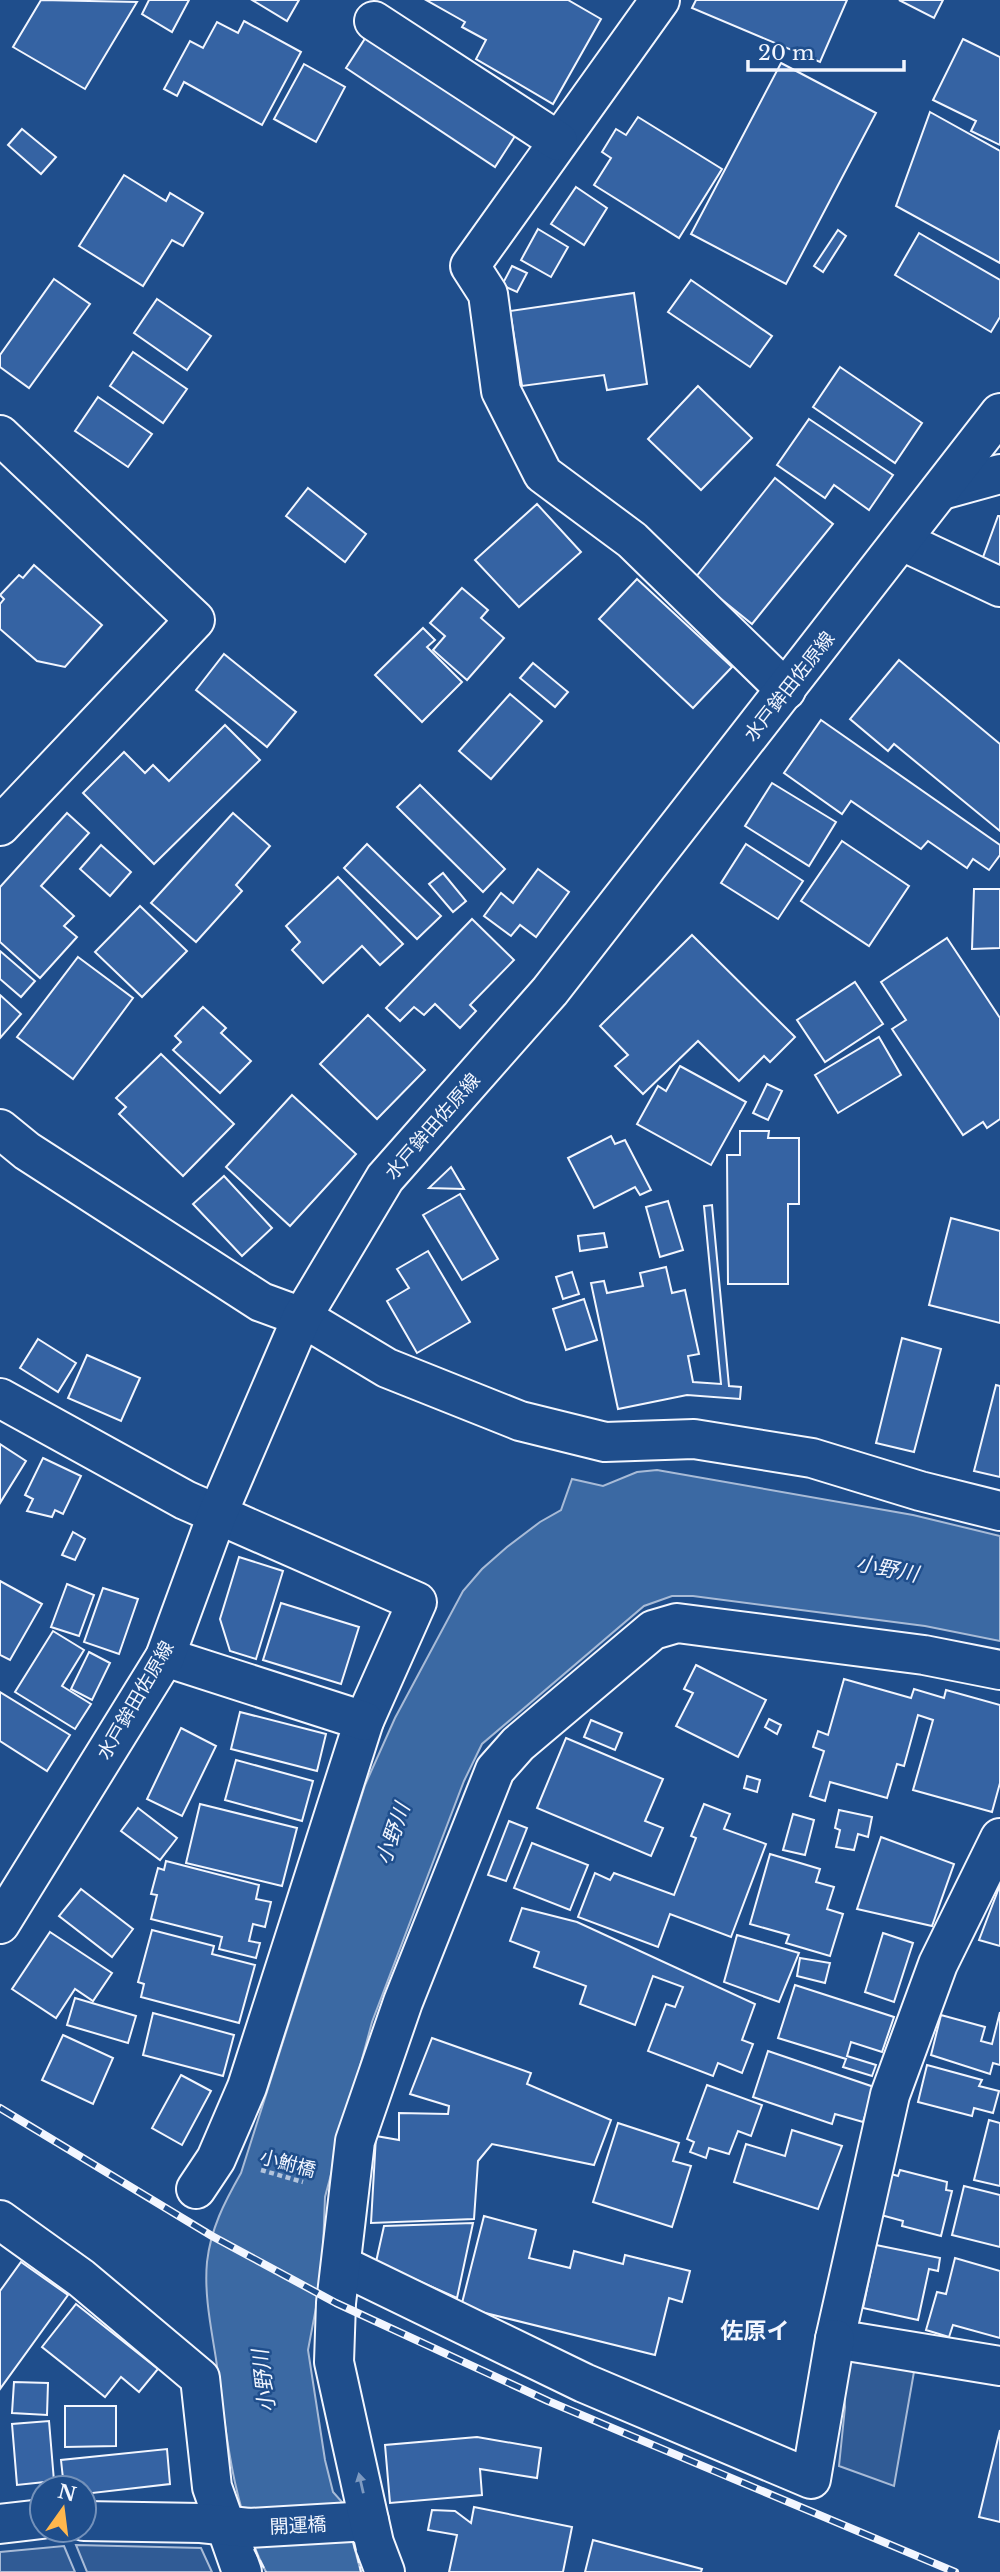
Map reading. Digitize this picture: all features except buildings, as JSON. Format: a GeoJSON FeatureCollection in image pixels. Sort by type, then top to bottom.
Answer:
{"type":"FeatureCollection","features":[{"type":"Feature","properties":{"kind":"street"},"geometry":{"type":"LineString","coordinates":[[660,0],[470,266],[488,294],[502,391],[543,474],[632,540],[786,690]]}},
{"type":"Feature","properties":{"kind":"street"},"geometry":{"type":"LineString","coordinates":[[374,21],[558,141]]}},
{"type":"Feature","properties":{"kind":"street","name":"水戸鉾田佐原線"},"geometry":{"type":"LineString","coordinates":[[0,1924],[165,1657],[218,1516],[302,1317],[384,1178],[550,991],[1000,413]]}},
{"type":"Feature","properties":{"kind":"street"},"geometry":{"type":"LineString","coordinates":[[0,435],[195,621],[0,826]]}},
{"type":"Feature","properties":{"kind":"street"},"geometry":{"type":"LineString","coordinates":[[942,490],[1000,474]]}},
{"type":"Feature","properties":{"kind":"street"},"geometry":{"type":"LineString","coordinates":[[902,541],[1000,587]]}},
{"type":"Feature","properties":{"kind":"street"},"geometry":{"type":"LineString","coordinates":[[0,1129],[27,1151],[253,1297],[302,1317],[387,1368],[520,1421],[605,1442],[694,1438],[811,1458],[920,1491],[1000,1511]]}},
{"type":"Feature","properties":{"kind":"street"},"geometry":{"type":"LineString","coordinates":[[0,1398],[133,1473],[218,1516],[417,1602],[364,1721],[247,2087],[216,2159],[196,2189]]}},
{"type":"Feature","properties":{"kind":"street"},"geometry":{"type":"LineString","coordinates":[[385,2572],[358,2521],[334,2362],[336,2303],[355,2141],[376,2078],[495,1770],[518,1744],[653,1630],[677,1623],[924,1655],[1000,1670]]}},
{"type":"Feature","properties":{"kind":"street"},"geometry":{"type":"LineString","coordinates":[[165,1657],[364,1721]]}},
{"type":"Feature","properties":{"kind":"street"},"geometry":{"type":"LineString","coordinates":[[341,2265],[584,2383],[811,2479],[835,2339],[891,2095],[938,1964],[1000,1838]]}},
{"type":"Feature","properties":{"kind":"street"},"geometry":{"type":"LineString","coordinates":[[0,2220],[81,2278],[200,2378],[212,2487],[236,2527],[242,2572]]}},
{"type":"Feature","properties":{"kind":"street"},"geometry":{"type":"LineString","coordinates":[[835,2339],[1000,2366]]}},
{"type":"Feature","properties":{"kind":"street"},"geometry":{"type":"LineString","coordinates":[[0,2524],[28,2521]]}},
{"type":"Feature","properties":{"kind":"street","name":"開運橋"},"geometry":{"type":"LineString","coordinates":[[98,2522],[236,2527],[358,2521]]}},
{"type":"Feature","properties":{"kind":"path","name":"小鮒橋"},"geometry":{"type":"LineString","coordinates":[[259,2170],[310,2183]]}},
{"type":"Feature","properties":{"kind":"shaded area"},"geometry":{"type":"Polygon","coordinates":[[[851,2353],[915,2366],[894,2486],[839,2466],[845,2407],[843,2369],[851,2353]]]}},
{"type":"Feature","properties":{"kind":"shaded area"},"geometry":{"type":"Polygon","coordinates":[[[76,2545],[201,2548],[212,2572],[87,2572],[76,2545]]]}},
{"type":"Feature","properties":{"kind":"shaded area"},"geometry":{"type":"Polygon","coordinates":[[[64,2546],[75,2572],[0,2572],[0,2552],[64,2546]]]}},
{"type":"Feature","properties":{"kind":"water","name":"小野川"},"geometry":{"type":"Polygon","coordinates":[[[657,1470],[913,1515],[1000,1536],[1000,1641],[925,1626],[693,1596],[672,1596],[644,1606],[482,1744],[464,1781],[372,2022],[325,2197],[322,2276],[308,2350],[325,2460],[333,2492],[342,2502],[361,2572],[266,2572],[245,2521],[232,2468],[209,2311],[207,2262],[219,2216],[241,2173],[365,1785],[395,1718],[463,1591],[482,1569],[540,1522],[561,1510],[572,1479],[603,1486],[637,1472],[657,1470]]]}},
{"type":"Feature","properties":{"kind":"railway"},"geometry":{"type":"LineString","coordinates":[[0,2108],[212,2236],[336,2303],[548,2401],[955,2572]]}},
{"type":"Feature","properties":{"kind":"fence"},"geometry":{"type":"LineString","coordinates":[[354,2542],[361,2572]]}},
{"type":"Feature","properties":{"kind":"fence"},"geometry":{"type":"LineString","coordinates":[[254,2549],[266,2572]]}},
{"type":"Feature","properties":{"kind":"district","name":"佐原イ"},"geometry":{"type":"Point","coordinates":[755,2331]}}]}
